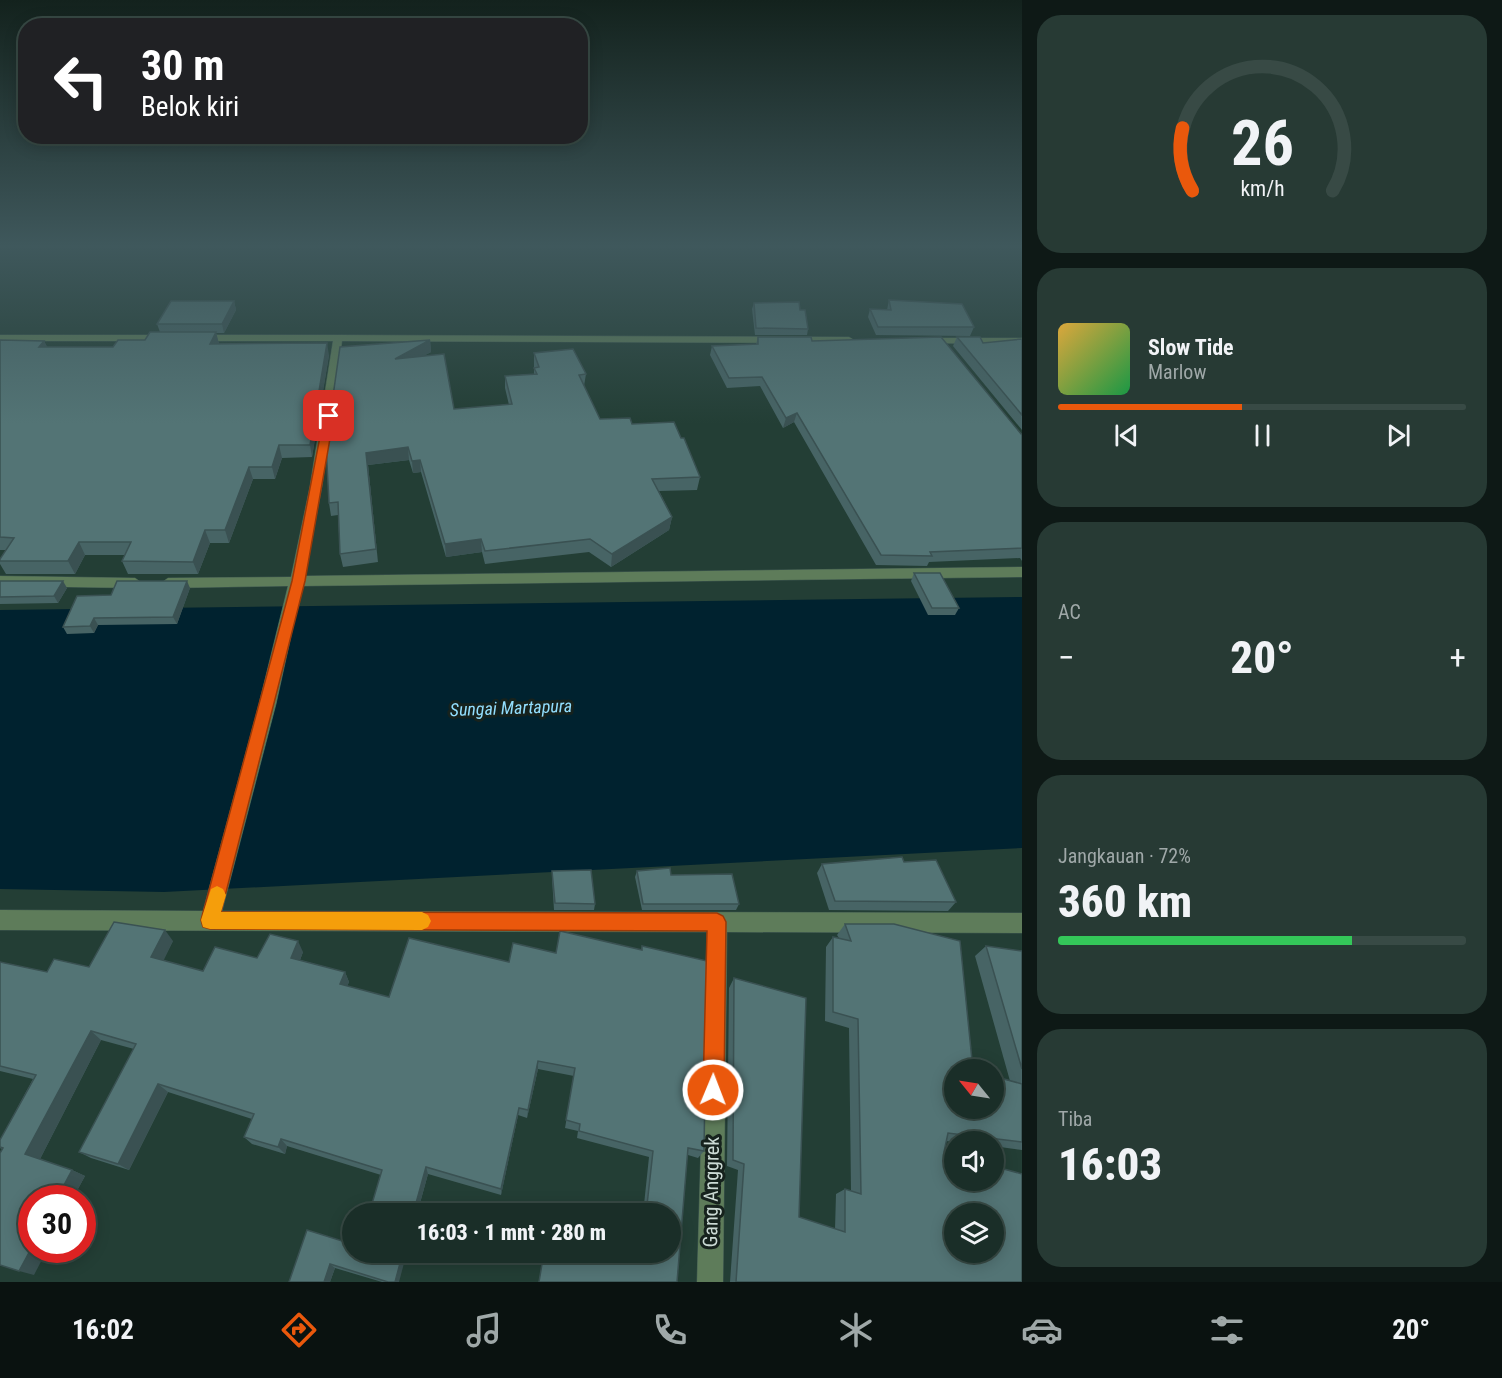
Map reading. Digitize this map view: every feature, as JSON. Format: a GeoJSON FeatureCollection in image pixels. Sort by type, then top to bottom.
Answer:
{"type":"FeatureCollection","features":[{"type":"Feature","properties":{"kind":"street"},"geometry":{"type":"LineString","coordinates":[[0,338],[172,338]]}},
{"type":"Feature","properties":{"kind":"street"},"geometry":{"type":"LineString","coordinates":[[184,338],[859,340]]}},
{"type":"Feature","properties":{"kind":"street"},"geometry":{"type":"LineString","coordinates":[[210,920],[298,581],[329,416],[338,338]]}},
{"type":"Feature","properties":{"kind":"street"},"geometry":{"type":"LineString","coordinates":[[918,340],[945,345],[1022,341]]}},
{"type":"Feature","properties":{"kind":"street"},"geometry":{"type":"LineString","coordinates":[[0,580],[153,583],[1022,572]]}},
{"type":"Feature","properties":{"kind":"street"},"geometry":{"type":"LineString","coordinates":[[0,920],[1022,923]]}},
{"type":"Feature","properties":{"kind":"street","name":"Gang Anggrek"},"geometry":{"type":"LineString","coordinates":[[710,1282],[717,922]]}},
{"type":"Feature","properties":{"kind":"water","name":"Sungai Martapura"},"geometry":{"type":"Polygon","coordinates":[[[1022,597],[1022,848],[164,892],[0,889],[0,610],[1022,597]]]}},
{"type":"Feature","properties":{"kind":"building"},"geometry":{"type":"Polygon","coordinates":[[[169,305],[232,305],[222,324],[157,324],[169,305]]]}},
{"type":"Feature","properties":{"kind":"building"},"geometry":{"type":"Polygon","coordinates":[[[754,305],[799,305],[800,310],[805,310],[808,329],[756,328],[754,305]]]}},
{"type":"Feature","properties":{"kind":"building"},"geometry":{"type":"Polygon","coordinates":[[[890,305],[962,305],[974,327],[878,327],[870,309],[891,310],[890,305]]]}},
{"type":"Feature","properties":{"kind":"building"},"geometry":{"type":"Polygon","coordinates":[[[150,332],[216,332],[210,344],[327,343],[310,445],[279,445],[272,467],[249,467],[225,530],[205,530],[193,562],[122,561],[131,542],[79,542],[68,561],[0,561],[14,538],[0,537],[0,340],[44,341],[39,347],[113,347],[118,340],[145,340],[150,332]]]}},
{"type":"Feature","properties":{"kind":"building"},"geometry":{"type":"Polygon","coordinates":[[[758,337],[811,337],[812,341],[941,337],[1022,435],[1022,548],[930,552],[932,556],[881,555],[797,413],[786,418],[762,377],[729,378],[712,346],[758,344],[758,337]]]}},
{"type":"Feature","properties":{"kind":"building"},"geometry":{"type":"Polygon","coordinates":[[[957,337],[980,337],[983,343],[1022,339],[1022,415],[957,337]]]}},
{"type":"Feature","properties":{"kind":"building"},"geometry":{"type":"Polygon","coordinates":[[[430,340],[395,359],[444,354],[454,409],[512,404],[505,376],[537,374],[534,368],[539,367],[534,353],[573,349],[586,374],[579,375],[600,419],[630,418],[632,424],[674,422],[681,438],[684,438],[700,477],[652,479],[672,517],[612,554],[590,539],[485,551],[481,539],[445,544],[420,460],[412,461],[408,447],[366,453],[376,549],[340,554],[338,502],[329,503],[326,445],[340,347],[430,340]]]}},
{"type":"Feature","properties":{"kind":"building"},"geometry":{"type":"Polygon","coordinates":[[[914,573],[940,573],[959,608],[932,608],[914,573]]]}},
{"type":"Feature","properties":{"kind":"building"},"geometry":{"type":"Polygon","coordinates":[[[0,581],[63,581],[54,596],[0,597],[0,581]]]}},
{"type":"Feature","properties":{"kind":"building"},"geometry":{"type":"Polygon","coordinates":[[[117,581],[187,581],[173,617],[94,618],[90,626],[63,627],[77,596],[111,595],[117,581]]]}},
{"type":"Feature","properties":{"kind":"building"},"geometry":{"type":"Polygon","coordinates":[[[902,857],[904,862],[936,860],[956,902],[835,901],[822,864],[902,857]]]}},
{"type":"Feature","properties":{"kind":"building"},"geometry":{"type":"Polygon","coordinates":[[[670,868],[671,875],[732,874],[739,904],[643,904],[637,871],[670,868]]]}},
{"type":"Feature","properties":{"kind":"building"},"geometry":{"type":"Polygon","coordinates":[[[591,870],[595,904],[555,903],[552,871],[591,870]]]}},
{"type":"Feature","properties":{"kind":"building"},"geometry":{"type":"Polygon","coordinates":[[[114,922],[165,930],[151,957],[203,971],[215,947],[257,958],[270,934],[298,941],[291,958],[345,972],[340,984],[389,997],[409,938],[509,962],[513,943],[556,953],[560,931],[642,950],[642,946],[707,961],[704,1151],[688,1148],[681,1233],[681,1203],[647,1203],[653,1151],[579,1131],[580,1124],[566,1120],[575,1068],[538,1061],[528,1110],[519,1108],[501,1189],[426,1167],[416,1203],[372,1203],[382,1170],[281,1139],[278,1147],[244,1137],[254,1114],[158,1084],[118,1164],[79,1152],[136,1044],[91,1031],[25,1154],[72,1170],[64,1185],[18,1185],[18,1263],[23,1263],[19,1271],[0,1265],[0,1153],[3,1148],[0,1147],[0,1140],[36,1075],[0,1066],[0,962],[47,972],[54,959],[89,967],[114,922]]]}},
{"type":"Feature","properties":{"kind":"building"},"geometry":{"type":"Polygon","coordinates":[[[845,924],[894,924],[960,941],[972,1059],[944,1059],[944,1119],[1004,1119],[1004,1079],[1022,1084],[1022,1142],[1004,1140],[1004,1131],[944,1131],[944,1191],[1004,1191],[1004,1169],[1022,1174],[1022,1282],[736,1282],[744,1164],[733,1160],[734,978],[806,998],[799,1217],[845,1232],[845,1189],[861,1194],[858,1019],[833,1012],[833,937],[851,941],[845,924]]]}},
{"type":"Feature","properties":{"kind":"building"},"geometry":{"type":"Polygon","coordinates":[[[986,946],[1022,951],[1022,1069],[986,946]]]}},
{"type":"Feature","properties":{"kind":"building"},"geometry":{"type":"Polygon","coordinates":[[[307,1230],[342,1241],[342,1263],[400,1263],[395,1282],[388,1282],[330,1264],[324,1282],[289,1282],[307,1230]]]}},
{"type":"Feature","properties":{"kind":"building"},"geometry":{"type":"Polygon","coordinates":[[[542,1263],[679,1263],[677,1282],[539,1282],[542,1263]]]}},
{"type":"Feature","properties":{"kind":"slow traffic"},"geometry":{"type":"LineString","coordinates":[[217,895],[210,920],[422,921]]}},
{"type":"Feature","properties":{"kind":"route"},"geometry":{"type":"LineString","coordinates":[[329,416],[298,581],[210,920],[717,922],[713,1090]]}}]}
